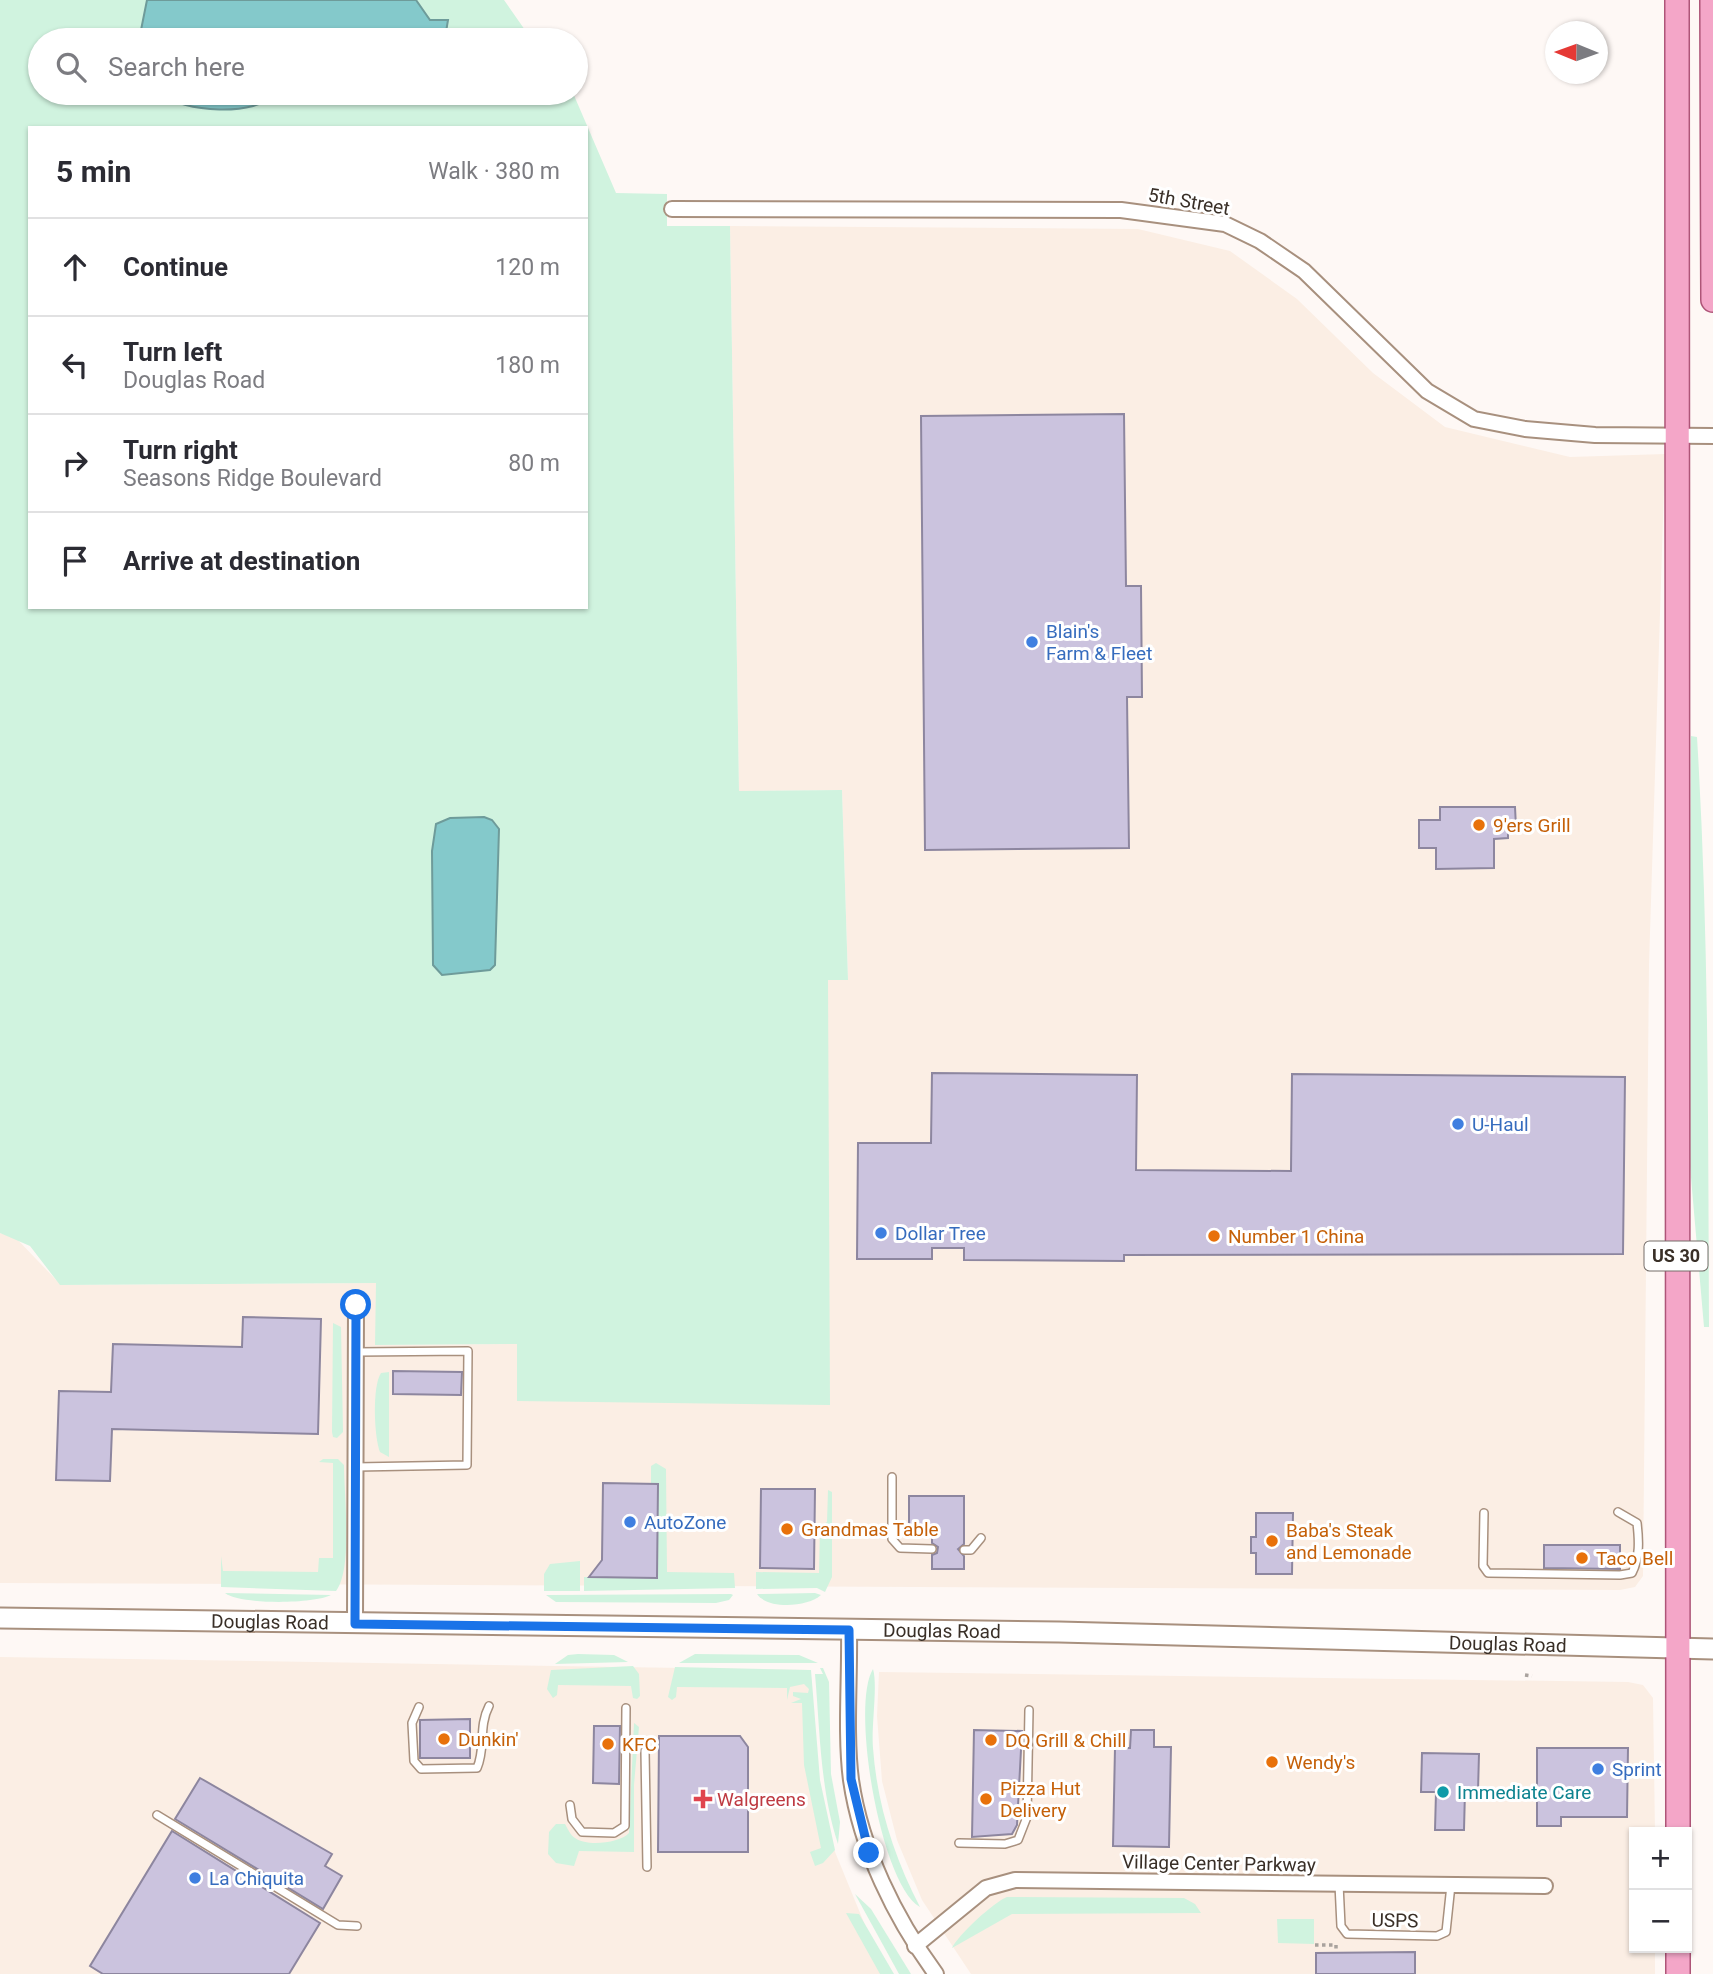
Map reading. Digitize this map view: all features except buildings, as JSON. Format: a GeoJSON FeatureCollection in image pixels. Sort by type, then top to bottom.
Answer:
{"type":"FeatureCollection","features":[{"type":"Feature","properties":{"kind":"main road","name":"US 30"},"geometry":{"type":"LineString","coordinates":[[1678,0],[1678,1827]]}},
{"type":"Feature","properties":{"kind":"main road"},"geometry":{"type":"LineString","coordinates":[[1712,0],[1713,300]]}},
{"type":"Feature","properties":{"kind":"main road"},"geometry":{"type":"LineString","coordinates":[[1678,1953],[1678,1974]]}},
{"type":"Feature","properties":{"kind":"street","name":"5th Street"},"geometry":{"type":"LineString","coordinates":[[672,209],[1121,210],[1225,224],[1261,241],[1304,271],[1427,391],[1474,419],[1525,429],[1585,435],[1713,436]]}},
{"type":"Feature","properties":{"kind":"street"},"geometry":{"type":"LineString","coordinates":[[355,1624],[356,1305]]}},
{"type":"Feature","properties":{"kind":"street","name":"Douglas Road"},"geometry":{"type":"LineString","coordinates":[[0,1618],[1059,1632],[1713,1649]]}},
{"type":"Feature","properties":{"kind":"street"},"geometry":{"type":"LineString","coordinates":[[849,1630],[851,1779],[869,1853],[915,1946],[936,1974]]}},
{"type":"Feature","properties":{"kind":"street","name":"Village Center Parkway"},"geometry":{"type":"LineString","coordinates":[[915,1946],[986,1888],[1015,1880],[1545,1886]]}},
{"type":"Feature","properties":{"kind":"lane"},"geometry":{"type":"LineString","coordinates":[[356,1352],[468,1351],[467,1465],[356,1467]]}},
{"type":"Feature","properties":{"kind":"lane"},"geometry":{"type":"LineString","coordinates":[[892,1477],[892,1539],[900,1548],[932,1549]]}},
{"type":"Feature","properties":{"kind":"lane"},"geometry":{"type":"LineString","coordinates":[[1484,1513],[1483,1566],[1488,1573],[1620,1575],[1632,1573],[1637,1563],[1639,1537],[1637,1523],[1618,1513]]}},
{"type":"Feature","properties":{"kind":"lane"},"geometry":{"type":"LineString","coordinates":[[964,1550],[971,1550],[981,1538]]}},
{"type":"Feature","properties":{"kind":"lane"},"geometry":{"type":"LineString","coordinates":[[419,1707],[412,1723],[414,1761],[421,1769],[439,1770],[477,1768],[481,1758],[481,1720],[489,1706]]}},
{"type":"Feature","properties":{"kind":"lane"},"geometry":{"type":"LineString","coordinates":[[570,1805],[572,1819],[582,1832],[614,1833],[625,1826],[626,1708]]}},
{"type":"Feature","properties":{"kind":"lane"},"geometry":{"type":"LineString","coordinates":[[959,1843],[1005,1844],[1018,1840],[1027,1817],[1029,1710]]}},
{"type":"Feature","properties":{"kind":"lane"},"geometry":{"type":"LineString","coordinates":[[645,1751],[647,1867]]}},
{"type":"Feature","properties":{"kind":"lane"},"geometry":{"type":"LineString","coordinates":[[157,1815],[338,1925],[357,1926]]}},
{"type":"Feature","properties":{"kind":"lane","name":"USPS"},"geometry":{"type":"LineString","coordinates":[[1339,1884],[1341,1926],[1347,1934],[1437,1936],[1446,1932],[1451,1885]]}},
{"type":"Feature","properties":{"kind":"path"},"geometry":{"type":"LineString","coordinates":[[1525,1675],[1532,1676]]}},
{"type":"Feature","properties":{"kind":"path"},"geometry":{"type":"LineString","coordinates":[[1315,1945],[1336,1945],[1336,1950]]}},
{"type":"Feature","properties":{"kind":"shaded area"},"geometry":{"type":"Polygon","coordinates":[[[730,226],[1138,229],[1230,251],[1297,299],[1373,373],[1445,427],[1570,457],[1665,454],[1649,965],[1643,1576],[1635,1587],[1620,1590],[0,1583],[0,1233],[15,1237],[61,1285],[376,1283],[376,1345],[517,1344],[518,1401],[828,979],[848,979],[842,790],[739,791],[730,226]]]}},
{"type":"Feature","properties":{"kind":"shaded area"},"geometry":{"type":"Polygon","coordinates":[[[0,1657],[809,1670],[816,1765],[833,1847],[874,1947],[893,1974],[0,1974],[0,1657]]]}},
{"type":"Feature","properties":{"kind":"shaded area"},"geometry":{"type":"Polygon","coordinates":[[[879,1672],[1628,1682],[1643,1685],[1653,1698],[1655,1827],[1629,1827],[1629,1953],[1655,1953],[1655,1974],[971,1974],[922,1900],[897,1840],[882,1781],[877,1716],[879,1672]]]}},
{"type":"Feature","properties":{"kind":"green space"},"geometry":{"type":"Polygon","coordinates":[[[0,0],[504,0],[524,28],[28,28],[28,105],[578,105],[587,126],[28,126],[28,609],[588,609],[588,128],[616,193],[667,194],[667,226],[730,226],[739,791],[842,790],[848,980],[828,980],[830,1405],[517,1401],[517,1344],[375,1345],[376,1283],[60,1285],[30,1246],[0,1233],[0,0]]]}},
{"type":"Feature","properties":{"kind":"green space"},"geometry":{"type":"Polygon","coordinates":[[[1691,736],[1697,737],[1704,884],[1709,1327],[1704,1327],[1688,1143],[1691,736]]]}},
{"type":"Feature","properties":{"kind":"green space"},"geometry":{"type":"Polygon","coordinates":[[[333,1323],[341,1327],[343,1432],[337,1438],[333,1437],[332,1432],[333,1323]]]}},
{"type":"Feature","properties":{"kind":"green space"},"geometry":{"type":"Polygon","coordinates":[[[389,1372],[389,1457],[380,1452],[375,1412],[378,1380],[381,1373],[389,1372]]]}},
{"type":"Feature","properties":{"kind":"green space"},"geometry":{"type":"Polygon","coordinates":[[[323,1459],[338,1459],[344,1465],[346,1549],[341,1580],[336,1591],[221,1587],[221,1556],[223,1571],[318,1572],[319,1558],[333,1558],[333,1463],[319,1462],[323,1459]]]}},
{"type":"Feature","properties":{"kind":"green space"},"geometry":{"type":"Polygon","coordinates":[[[656,1463],[666,1469],[667,1572],[734,1573],[735,1588],[584,1591],[584,1577],[657,1577],[658,1484],[651,1483],[651,1466],[656,1463]]]}},
{"type":"Feature","properties":{"kind":"green space"},"geometry":{"type":"Polygon","coordinates":[[[828,1490],[832,1492],[832,1577],[825,1592],[817,1588],[756,1589],[756,1572],[819,1573],[820,1526],[827,1522],[828,1490]]]}},
{"type":"Feature","properties":{"kind":"green space"},"geometry":{"type":"Polygon","coordinates":[[[580,1561],[580,1591],[544,1591],[544,1574],[550,1564],[580,1561]]]}},
{"type":"Feature","properties":{"kind":"green space"},"geometry":{"type":"Polygon","coordinates":[[[225,1593],[331,1595],[309,1600],[277,1602],[246,1600],[225,1593]]]}},
{"type":"Feature","properties":{"kind":"green space"},"geometry":{"type":"Polygon","coordinates":[[[757,1594],[821,1595],[807,1602],[788,1605],[770,1603],[757,1594]]]}},
{"type":"Feature","properties":{"kind":"green space"},"geometry":{"type":"Polygon","coordinates":[[[546,1595],[733,1595],[729,1600],[716,1603],[556,1602],[546,1595]]]}},
{"type":"Feature","properties":{"kind":"green space"},"geometry":{"type":"Polygon","coordinates":[[[695,1654],[799,1655],[818,1663],[679,1663],[695,1654]]]}},
{"type":"Feature","properties":{"kind":"green space"},"geometry":{"type":"Polygon","coordinates":[[[568,1655],[614,1655],[628,1662],[555,1664],[568,1655]]]}},
{"type":"Feature","properties":{"kind":"green space"},"geometry":{"type":"Polygon","coordinates":[[[633,1666],[639,1674],[640,1696],[637,1699],[633,1698],[631,1686],[558,1685],[557,1695],[553,1698],[547,1689],[551,1670],[633,1666]]]}},
{"type":"Feature","properties":{"kind":"green space"},"geometry":{"type":"Polygon","coordinates":[[[675,1667],[811,1670],[820,1780],[835,1850],[823,1863],[815,1866],[810,1852],[821,1848],[804,1765],[802,1703],[791,1703],[801,1699],[793,1696],[793,1692],[808,1693],[809,1689],[804,1684],[790,1687],[787,1700],[787,1688],[677,1687],[676,1697],[672,1700],[668,1697],[675,1667]]]}},
{"type":"Feature","properties":{"kind":"green space"},"geometry":{"type":"Polygon","coordinates":[[[820,1668],[823,1668],[829,1682],[831,1774],[840,1822],[838,1844],[822,1760],[815,1674],[823,1674],[820,1668]]]}},
{"type":"Feature","properties":{"kind":"green space"},"geometry":{"type":"Polygon","coordinates":[[[873,1669],[873,1748],[878,1789],[888,1830],[920,1907],[906,1892],[893,1866],[873,1794],[865,1719],[867,1689],[873,1669]]]}},
{"type":"Feature","properties":{"kind":"green space"},"geometry":{"type":"Polygon","coordinates":[[[634,1723],[639,1727],[634,1785],[634,1852],[579,1851],[574,1866],[556,1863],[548,1854],[549,1832],[556,1824],[565,1824],[573,1837],[580,1841],[595,1843],[618,1839],[629,1833],[634,1723]]]}},
{"type":"Feature","properties":{"kind":"green space"},"geometry":{"type":"Polygon","coordinates":[[[855,1894],[871,1909],[911,1974],[899,1974],[855,1894]]]}},
{"type":"Feature","properties":{"kind":"green space"},"geometry":{"type":"Polygon","coordinates":[[[1007,1897],[1184,1898],[1195,1904],[1201,1913],[1012,1914],[952,1948],[977,1920],[1007,1897]]]}},
{"type":"Feature","properties":{"kind":"green space"},"geometry":{"type":"Polygon","coordinates":[[[846,1913],[859,1914],[894,1974],[880,1974],[846,1913]]]}},
{"type":"Feature","properties":{"kind":"green space"},"geometry":{"type":"Polygon","coordinates":[[[1277,1919],[1314,1919],[1314,1944],[1278,1943],[1277,1919]]]}},
{"type":"Feature","properties":{"kind":"water"},"geometry":{"type":"Polygon","coordinates":[[[147,0],[416,0],[430,20],[448,20],[447,28],[141,28],[147,0]]]}},
{"type":"Feature","properties":{"kind":"water"},"geometry":{"type":"Polygon","coordinates":[[[185,105],[256,105],[219,110],[185,105]]]}},
{"type":"Feature","properties":{"kind":"water"},"geometry":{"type":"Polygon","coordinates":[[[484,817],[492,820],[499,829],[495,965],[490,970],[442,975],[433,965],[432,851],[436,824],[450,818],[484,817]]]}},
{"type":"Feature","properties":{"kind":"place","name":"Blain's Farm & Fleet"},"geometry":{"type":"Point","coordinates":[1032,642]}},
{"type":"Feature","properties":{"kind":"place","name":"9'ers Grill"},"geometry":{"type":"Point","coordinates":[1479,825]}},
{"type":"Feature","properties":{"kind":"place","name":"U-Haul"},"geometry":{"type":"Point","coordinates":[1458,1124]}},
{"type":"Feature","properties":{"kind":"place","name":"Dollar Tree"},"geometry":{"type":"Point","coordinates":[881,1233]}},
{"type":"Feature","properties":{"kind":"place","name":"Number 1 China"},"geometry":{"type":"Point","coordinates":[1214,1236]}},
{"type":"Feature","properties":{"kind":"place","name":"AutoZone"},"geometry":{"type":"Point","coordinates":[630,1522]}},
{"type":"Feature","properties":{"kind":"place","name":"Grandmas Table"},"geometry":{"type":"Point","coordinates":[787,1529]}},
{"type":"Feature","properties":{"kind":"place","name":"Baba's Steak and Lemonade"},"geometry":{"type":"Point","coordinates":[1272,1541]}},
{"type":"Feature","properties":{"kind":"place","name":"Taco Bell"},"geometry":{"type":"Point","coordinates":[1582,1558]}},
{"type":"Feature","properties":{"kind":"place","name":"Dunkin'"},"geometry":{"type":"Point","coordinates":[444,1739]}},
{"type":"Feature","properties":{"kind":"place","name":"DQ Grill & Chill"},"geometry":{"type":"Point","coordinates":[991,1740]}},
{"type":"Feature","properties":{"kind":"place","name":"KFC"},"geometry":{"type":"Point","coordinates":[608,1744]}},
{"type":"Feature","properties":{"kind":"place","name":"Wendy's"},"geometry":{"type":"Point","coordinates":[1272,1762]}},
{"type":"Feature","properties":{"kind":"place","name":"Sprint"},"geometry":{"type":"Point","coordinates":[1598,1769]}},
{"type":"Feature","properties":{"kind":"place","name":"Immediate Care"},"geometry":{"type":"Point","coordinates":[1443,1792]}},
{"type":"Feature","properties":{"kind":"place","name":"Walgreens"},"geometry":{"type":"Point","coordinates":[703,1799]}},
{"type":"Feature","properties":{"kind":"place","name":"Pizza Hut Delivery"},"geometry":{"type":"Point","coordinates":[986,1799]}},
{"type":"Feature","properties":{"kind":"place","name":"La Chiquita"},"geometry":{"type":"Point","coordinates":[195,1878]}},
{"type":"Feature","properties":{"kind":"route"},"geometry":{"type":"LineString","coordinates":[[356,1305],[355,1624],[849,1630],[851,1779],[869,1853]]}}]}
